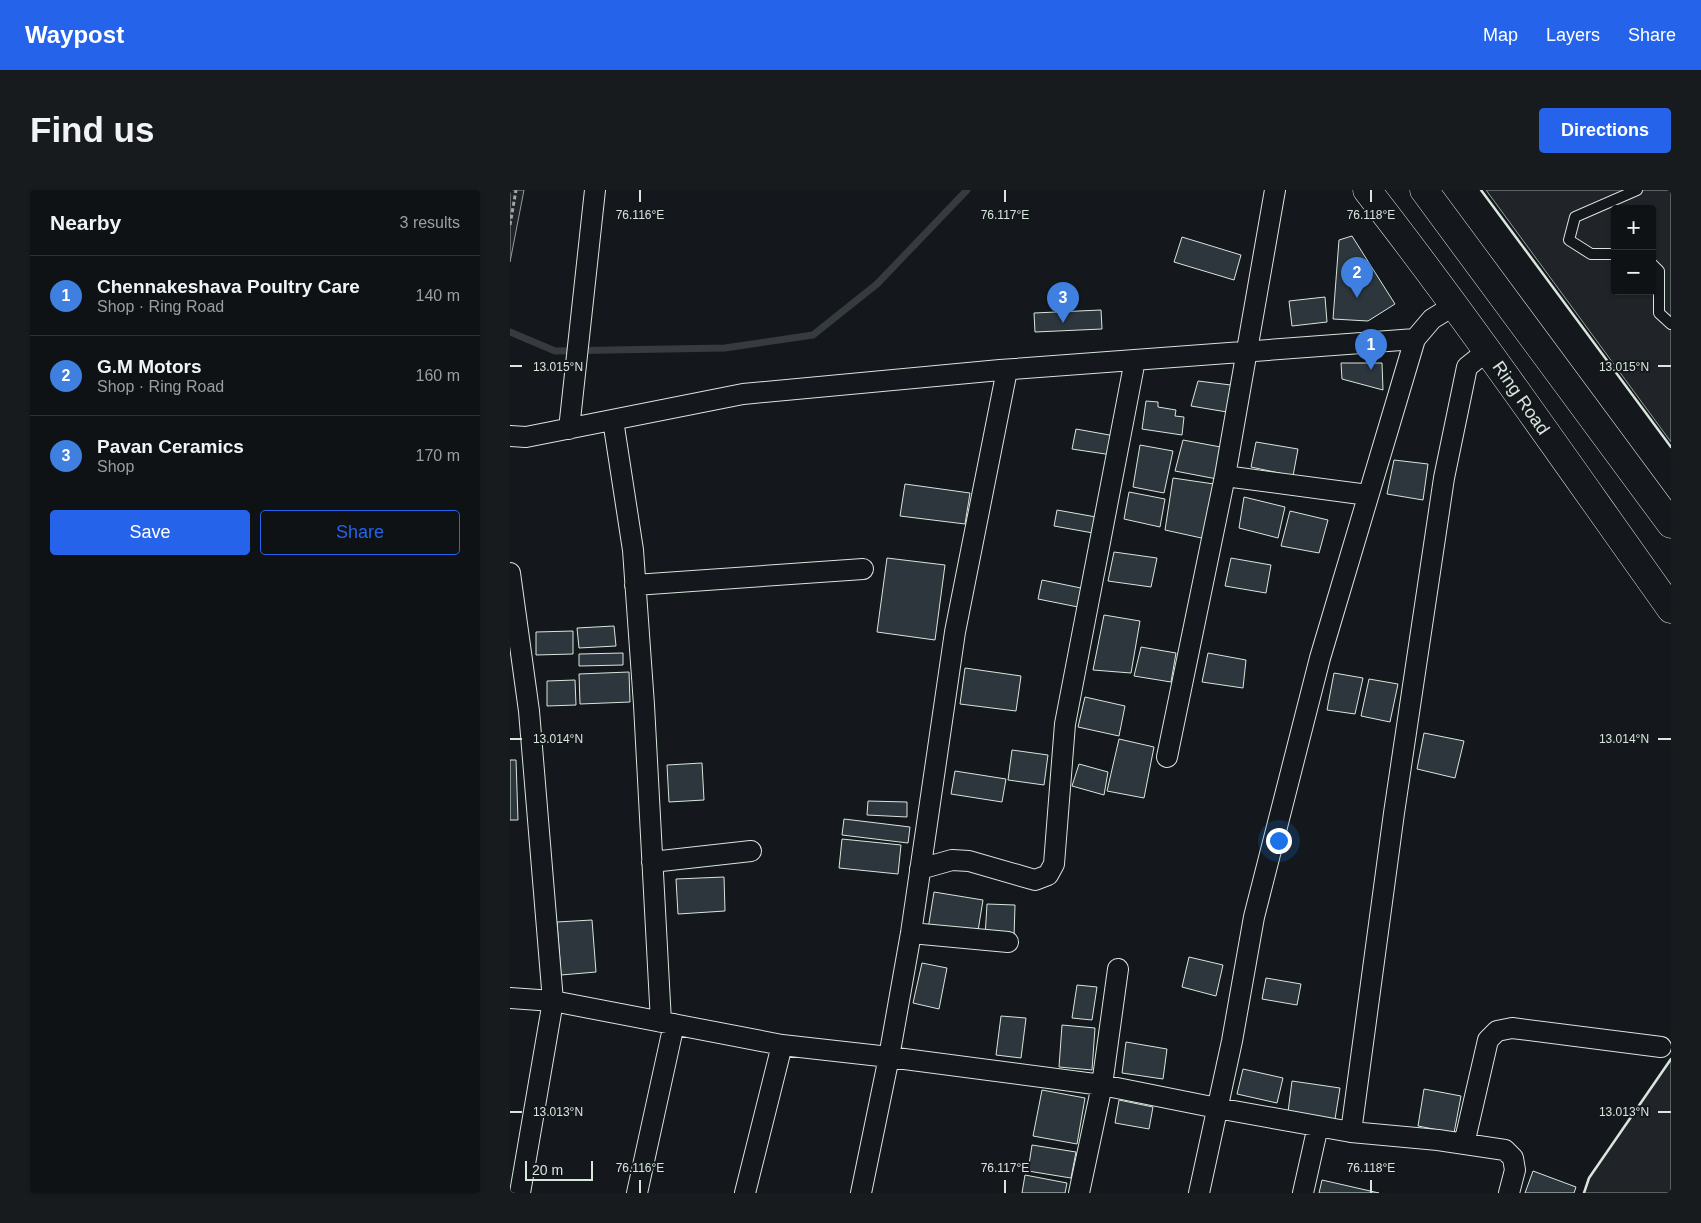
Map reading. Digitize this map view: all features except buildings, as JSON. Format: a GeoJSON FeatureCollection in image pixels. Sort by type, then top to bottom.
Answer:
{"type":"FeatureCollection","features":[{"type":"Feature","properties":{"kind":"main road","name":"Ring Road"},"geometry":{"type":"LineString","coordinates":[[1367,190],[1487,351],[1671,609]]}},
{"type":"Feature","properties":{"kind":"main road"},"geometry":{"type":"LineString","coordinates":[[1424,190],[1671,524]]}},
{"type":"Feature","properties":{"kind":"street"},"geometry":{"type":"LineString","coordinates":[[569,429],[595,190]]}},
{"type":"Feature","properties":{"kind":"street"},"geometry":{"type":"LineString","coordinates":[[1167,757],[1225,476],[1274,190]]}},
{"type":"Feature","properties":{"kind":"street"},"geometry":{"type":"LineString","coordinates":[[1199,1193],[1232,1041],[1254,917],[1320,658],[1415,339],[1432,319],[1454,306]]}},
{"type":"Feature","properties":{"kind":"street"},"geometry":{"type":"LineString","coordinates":[[510,436],[526,437],[743,394],[1007,370],[1415,339]]}},
{"type":"Feature","properties":{"kind":"street"},"geometry":{"type":"LineString","coordinates":[[1351,1132],[1394,813],[1444,478],[1467,367],[1487,351]]}},
{"type":"Feature","properties":{"kind":"street"},"geometry":{"type":"LineString","coordinates":[[920,869],[952,860],[969,861],[1035,880],[1048,875],[1054,864],[1065,724],[1135,360]]}},
{"type":"Feature","properties":{"kind":"street"},"geometry":{"type":"LineString","coordinates":[[861,1193],[912,932],[955,632],[1007,370]]}},
{"type":"Feature","properties":{"kind":"street"},"geometry":{"type":"LineString","coordinates":[[613,420],[633,550],[652,862],[668,1023],[637,1193]]}},
{"type":"Feature","properties":{"kind":"street"},"geometry":{"type":"LineString","coordinates":[[1225,476],[1368,495]]}},
{"type":"Feature","properties":{"kind":"street"},"geometry":{"type":"LineString","coordinates":[[635,585],[863,570]]}},
{"type":"Feature","properties":{"kind":"street"},"geometry":{"type":"LineString","coordinates":[[510,573],[514,626],[529,711],[553,1001],[520,1193]]}},
{"type":"Feature","properties":{"kind":"street"},"geometry":{"type":"LineString","coordinates":[[652,862],[751,850]]}},
{"type":"Feature","properties":{"kind":"street"},"geometry":{"type":"LineString","coordinates":[[912,932],[1008,942]]}},
{"type":"Feature","properties":{"kind":"street"},"geometry":{"type":"LineString","coordinates":[[1079,1193],[1102,1085],[1118,969]]}},
{"type":"Feature","properties":{"kind":"street"},"geometry":{"type":"LineString","coordinates":[[510,998],[553,1001],[782,1045],[1102,1085],[1351,1132],[1505,1150],[1513,1158],[1515,1170],[1509,1193]]}},
{"type":"Feature","properties":{"kind":"street"},"geometry":{"type":"LineString","coordinates":[[1464,1144],[1488,1040],[1497,1030],[1512,1028],[1661,1047]]}},
{"type":"Feature","properties":{"kind":"street"},"geometry":{"type":"LineString","coordinates":[[745,1193],[782,1045]]}},
{"type":"Feature","properties":{"kind":"street"},"geometry":{"type":"LineString","coordinates":[[1303,1193],[1318,1126]]}},
{"type":"Feature","properties":{"kind":"lane"},"geometry":{"type":"LineString","coordinates":[[1611,254],[1590,254],[1569,240],[1575,216],[1637,190]]}},
{"type":"Feature","properties":{"kind":"lane"},"geometry":{"type":"LineString","coordinates":[[1656,268],[1658,270],[1658,313],[1671,324]]}},
{"type":"Feature","properties":{"kind":"path"},"geometry":{"type":"LineString","coordinates":[[510,225],[516,190]]}},
{"type":"Feature","properties":{"kind":"shaded area"},"geometry":{"type":"Polygon","coordinates":[[[510,190],[524,190],[510,262],[510,190]]]}},
{"type":"Feature","properties":{"kind":"shaded area"},"geometry":{"type":"Polygon","coordinates":[[[1486,190],[1671,190],[1671,442],[1486,190]]]}},
{"type":"Feature","properties":{"kind":"shaded area"},"geometry":{"type":"Polygon","coordinates":[[[1671,1059],[1671,1193],[1584,1193],[1589,1178],[1671,1059]]]}},
{"type":"Feature","properties":{"kind":"waterway"},"geometry":{"type":"LineString","coordinates":[[510,332],[555,351],[725,348],[813,335],[877,284],[967,190]]}},
{"type":"Feature","properties":{"kind":"wall"},"geometry":{"type":"LineString","coordinates":[[1481,190],[1671,447]]}},
{"type":"Feature","properties":{"kind":"wall"},"geometry":{"type":"LineString","coordinates":[[1584,1193],[1589,1178],[1671,1059]]}},
{"type":"Feature","properties":{"kind":"place","name":"G.M Motors"},"geometry":{"type":"Point","coordinates":[1357,298]}},
{"type":"Feature","properties":{"kind":"place","name":"Pavan Ceramics"},"geometry":{"type":"Point","coordinates":[1063,323]}},
{"type":"Feature","properties":{"kind":"place","name":"Chennakeshava Poultry Care"},"geometry":{"type":"Point","coordinates":[1371,370]}}]}
